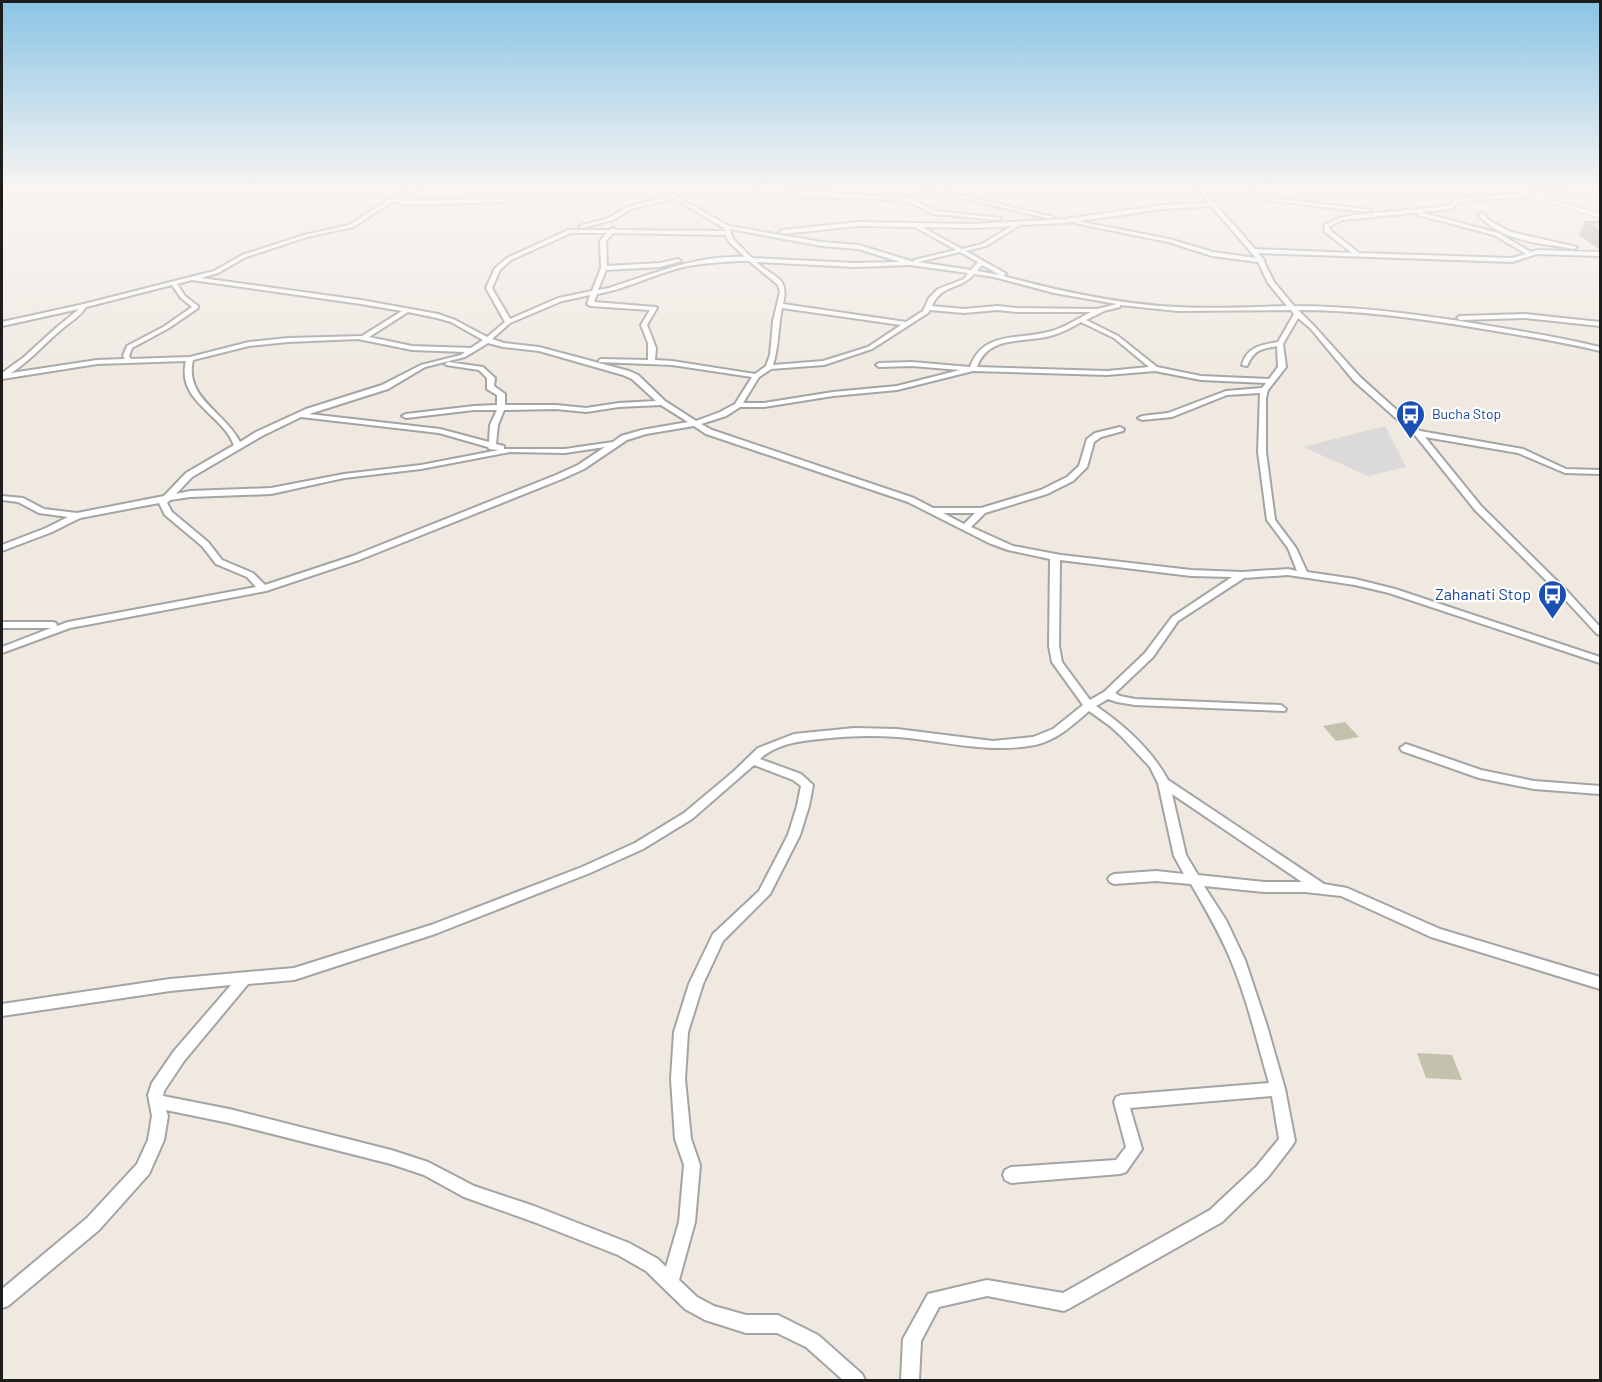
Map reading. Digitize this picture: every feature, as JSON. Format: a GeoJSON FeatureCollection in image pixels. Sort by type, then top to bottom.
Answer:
{"type":"FeatureCollection","features":[{"type":"Feature","properties":{"kind":"street"},"geometry":{"type":"LineString","coordinates":[[2,324],[84,306],[216,272],[236,259],[253,253]]}},
{"type":"Feature","properties":{"kind":"street"},"geometry":{"type":"LineString","coordinates":[[508,322],[489,288],[497,269],[509,259],[521,253]]}},
{"type":"Feature","properties":{"kind":"street"},"geometry":{"type":"LineString","coordinates":[[603,253],[603,268],[590,304],[654,308],[644,325],[649,335],[653,357],[651,362]]}},
{"type":"Feature","properties":{"kind":"street"},"geometry":{"type":"LineString","coordinates":[[743,253],[781,284],[783,292],[769,367]]}},
{"type":"Feature","properties":{"kind":"street"},"geometry":{"type":"LineString","coordinates":[[879,253],[908,263],[994,275],[1021,283],[1124,304],[1179,309],[1295,311],[1331,309],[1438,318],[1600,349]]}},
{"type":"Feature","properties":{"kind":"street"},"geometry":{"type":"LineString","coordinates":[[441,363],[473,350],[508,322],[560,299],[639,282],[681,266],[736,260],[855,265],[908,263],[949,253]]}},
{"type":"Feature","properties":{"kind":"street"},"geometry":{"type":"LineString","coordinates":[[964,253],[1021,283]]}},
{"type":"Feature","properties":{"kind":"street"},"geometry":{"type":"LineString","coordinates":[[1210,253],[1262,261]]}},
{"type":"Feature","properties":{"kind":"street"},"geometry":{"type":"LineString","coordinates":[[1255,253],[1262,261],[1271,283],[1295,311],[1364,385],[1418,434],[1478,508],[1600,632]]}},
{"type":"Feature","properties":{"kind":"street"},"geometry":{"type":"LineString","coordinates":[[1368,253],[1512,260],[1537,253]]}},
{"type":"Feature","properties":{"kind":"street"},"geometry":{"type":"LineString","coordinates":[[603,268],[660,265],[687,259],[736,260]]}},
{"type":"Feature","properties":{"kind":"street"},"geometry":{"type":"LineString","coordinates":[[301,415],[440,431],[492,447],[510,450],[565,451],[612,444],[645,432],[696,423],[723,414],[738,405],[756,376],[769,367],[817,364],[838,360],[870,348],[926,312],[932,298],[940,290],[966,280],[980,263]]}},
{"type":"Feature","properties":{"kind":"street"},"geometry":{"type":"LineString","coordinates":[[190,278],[407,310],[453,321],[487,340],[588,361],[635,377],[662,403],[709,432],[911,500],[965,528],[1011,548],[1055,557],[1191,573],[1242,575],[1277,571],[1303,573],[1392,591],[1600,660]]}},
{"type":"Feature","properties":{"kind":"street"},"geometry":{"type":"LineString","coordinates":[[130,362],[126,356],[129,347],[167,327],[196,307],[183,297],[172,283]]}},
{"type":"Feature","properties":{"kind":"street"},"geometry":{"type":"LineString","coordinates":[[927,308],[964,311],[995,308],[1099,309],[1124,304]]}},
{"type":"Feature","properties":{"kind":"street"},"geometry":{"type":"LineString","coordinates":[[2,377],[20,366],[57,330],[76,316],[84,306]]}},
{"type":"Feature","properties":{"kind":"street"},"geometry":{"type":"LineString","coordinates":[[782,306],[906,324]]}},
{"type":"Feature","properties":{"kind":"street"},"geometry":{"type":"LineString","coordinates":[[973,369],[979,355],[999,342],[1010,338],[1045,336],[1058,332],[1099,309]]}},
{"type":"Feature","properties":{"kind":"street"},"geometry":{"type":"LineString","coordinates":[[365,337],[374,328],[398,319],[407,310]]}},
{"type":"Feature","properties":{"kind":"street"},"geometry":{"type":"LineString","coordinates":[[1295,311],[1280,344],[1282,368],[1264,390],[1262,446],[1270,498],[1270,517],[1297,555],[1303,573]]}},
{"type":"Feature","properties":{"kind":"street"},"geometry":{"type":"LineString","coordinates":[[1438,318],[1525,316],[1600,324]]}},
{"type":"Feature","properties":{"kind":"street"},"geometry":{"type":"LineString","coordinates":[[1081,320],[1116,336],[1155,369]]}},
{"type":"Feature","properties":{"kind":"street"},"geometry":{"type":"LineString","coordinates":[[2,377],[97,362],[190,359],[249,344],[365,337],[417,357],[482,369],[491,378],[490,387],[501,394],[501,409],[494,425],[492,447]]}},
{"type":"Feature","properties":{"kind":"street"},"geometry":{"type":"LineString","coordinates":[[1245,365],[1246,358],[1253,350],[1280,344]]}},
{"type":"Feature","properties":{"kind":"street"},"geometry":{"type":"LineString","coordinates":[[263,589],[250,575],[219,562],[205,544],[168,513],[163,503],[189,475],[238,445],[301,415],[376,391],[417,357],[473,350]]}},
{"type":"Feature","properties":{"kind":"street"},"geometry":{"type":"LineString","coordinates":[[190,359],[188,372],[192,392],[230,430],[238,445]]}},
{"type":"Feature","properties":{"kind":"street"},"geometry":{"type":"LineString","coordinates":[[588,361],[651,362],[756,376]]}},
{"type":"Feature","properties":{"kind":"street"},"geometry":{"type":"LineString","coordinates":[[879,365],[912,364],[973,369],[1107,372],[1155,369],[1201,378],[1272,381]]}},
{"type":"Feature","properties":{"kind":"street"},"geometry":{"type":"LineString","coordinates":[[738,405],[764,405],[833,394],[897,388],[940,375],[973,369]]}},
{"type":"Feature","properties":{"kind":"street"},"geometry":{"type":"LineString","coordinates":[[1142,418],[1169,415],[1226,393],[1264,390]]}},
{"type":"Feature","properties":{"kind":"street"},"geometry":{"type":"LineString","coordinates":[[406,416],[474,408],[555,407],[586,410],[619,405],[662,403]]}},
{"type":"Feature","properties":{"kind":"street"},"geometry":{"type":"LineString","coordinates":[[934,510],[982,512],[1036,495],[1064,482],[1083,467],[1090,441],[1098,435],[1120,429]]}},
{"type":"Feature","properties":{"kind":"street"},"geometry":{"type":"LineString","coordinates":[[1418,434],[1520,451],[1565,471],[1600,472]]}},
{"type":"Feature","properties":{"kind":"street"},"geometry":{"type":"LineString","coordinates":[[2,650],[44,632],[68,625],[263,589],[356,558],[581,467],[612,444]]}},
{"type":"Feature","properties":{"kind":"street"},"geometry":{"type":"LineString","coordinates":[[2,548],[43,533],[77,516],[194,493],[279,490],[344,476],[421,467],[510,450]]}},
{"type":"Feature","properties":{"kind":"street"},"geometry":{"type":"LineString","coordinates":[[2,498],[20,500],[42,512],[77,516]]}},
{"type":"Feature","properties":{"kind":"street"},"geometry":{"type":"LineString","coordinates":[[965,528],[982,512]]}},
{"type":"Feature","properties":{"kind":"street"},"geometry":{"type":"LineString","coordinates":[[910,1380],[912,1339],[934,1300],[987,1288],[1064,1302],[1216,1216],[1262,1172],[1287,1141],[1278,1089],[1238,960],[1221,924],[1180,856],[1164,783],[1154,765],[1125,733],[1089,706],[1057,662],[1054,646],[1055,557]]}},
{"type":"Feature","properties":{"kind":"street"},"geometry":{"type":"LineString","coordinates":[[2,1011],[170,985],[294,974],[435,929],[586,870],[639,846],[688,816],[762,751],[794,738],[854,732],[897,733],[993,745],[1035,741],[1057,732],[1108,694],[1149,655],[1175,620],[1242,575]]}},
{"type":"Feature","properties":{"kind":"street"},"geometry":{"type":"LineString","coordinates":[[2,625],[68,625]]}},
{"type":"Feature","properties":{"kind":"street"},"geometry":{"type":"LineString","coordinates":[[1108,694],[1117,699],[1135,702],[1281,709]]}},
{"type":"Feature","properties":{"kind":"street"},"geometry":{"type":"LineString","coordinates":[[1406,748],[1479,774],[1534,785],[1600,790]]}},
{"type":"Feature","properties":{"kind":"street"},"geometry":{"type":"LineString","coordinates":[[670,1282],[687,1222],[692,1165],[683,1139],[680,1109],[678,1079],[681,1032],[696,984],[718,938],[764,894],[794,835],[807,784],[797,777],[752,760]]}},
{"type":"Feature","properties":{"kind":"street"},"geometry":{"type":"LineString","coordinates":[[1164,783],[1322,889]]}},
{"type":"Feature","properties":{"kind":"street"},"geometry":{"type":"LineString","coordinates":[[1114,879],[1156,876],[1264,887],[1344,891],[1436,933],[1600,983]]}},
{"type":"Feature","properties":{"kind":"street"},"geometry":{"type":"LineString","coordinates":[[2,1300],[93,1224],[143,1169],[156,1140],[160,1116],[156,1101],[157,1088],[179,1056],[245,978]]}},
{"type":"Feature","properties":{"kind":"street"},"geometry":{"type":"LineString","coordinates":[[1011,1175],[1120,1167],[1134,1149],[1121,1102],[1278,1089]]}},
{"type":"Feature","properties":{"kind":"street"},"geometry":{"type":"LineString","coordinates":[[156,1101],[229,1116],[391,1157],[428,1169],[470,1192],[623,1249],[652,1265],[691,1303],[711,1314],[746,1324],[778,1324],[812,1341],[856,1380]]}},
{"type":"Feature","properties":{"kind":"shaded area"},"geometry":{"type":"Polygon","coordinates":[[[1385,426],[1406,467],[1368,476],[1303,447],[1385,426]]]}},
{"type":"Feature","properties":{"kind":"shaded area"},"geometry":{"type":"Polygon","coordinates":[[[1345,722],[1359,737],[1336,741],[1323,726],[1345,722]]]}},
{"type":"Feature","properties":{"kind":"shaded area"},"geometry":{"type":"Polygon","coordinates":[[[1417,1053],[1452,1055],[1462,1080],[1426,1078],[1417,1053]]]}},
{"type":"Feature","properties":{"kind":"place","name":"Bucha Stop"},"geometry":{"type":"Point","coordinates":[1411,440]}},
{"type":"Feature","properties":{"kind":"place","name":"Zahanati Stop"},"geometry":{"type":"Point","coordinates":[1552,620]}}]}
